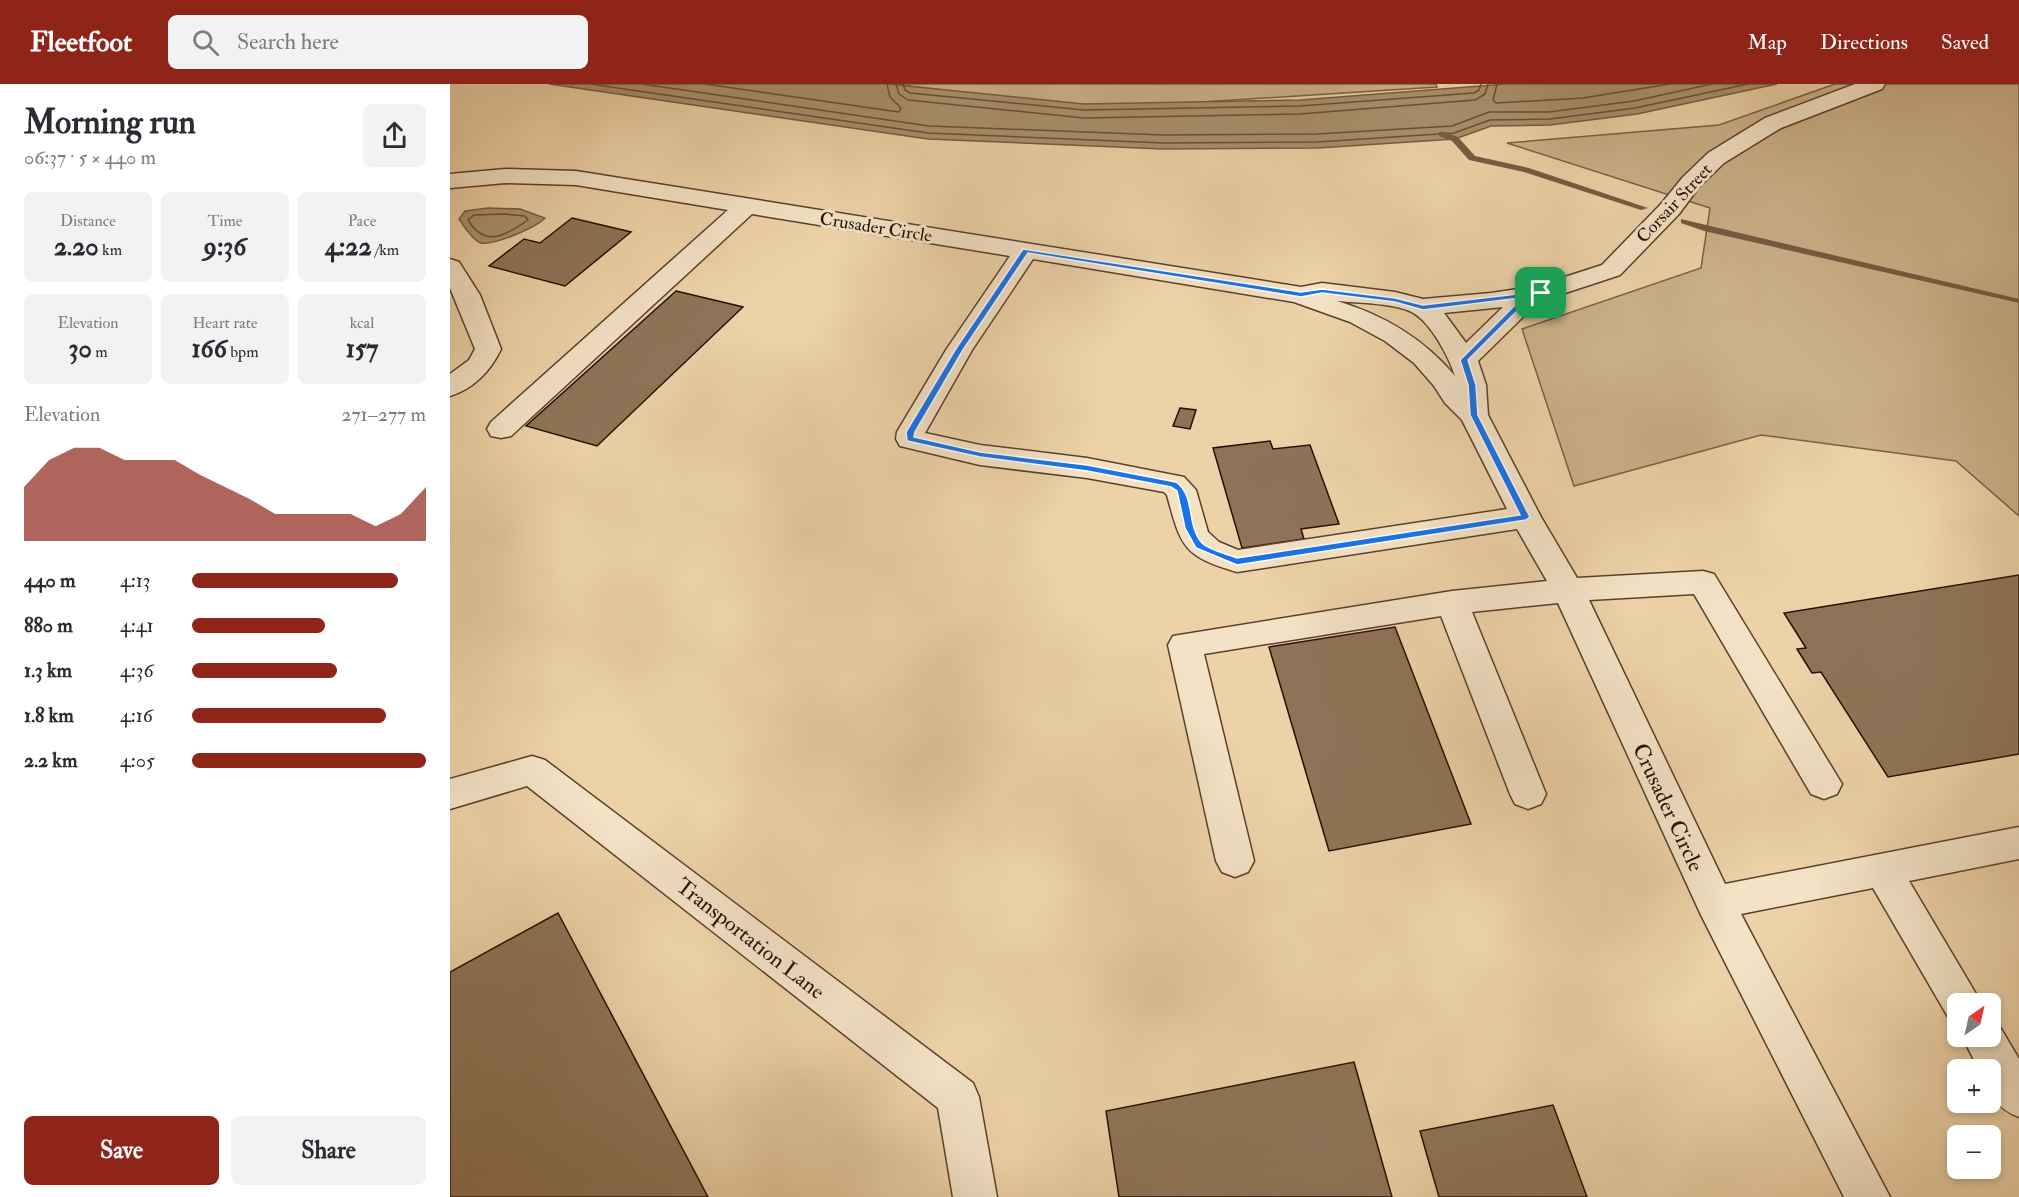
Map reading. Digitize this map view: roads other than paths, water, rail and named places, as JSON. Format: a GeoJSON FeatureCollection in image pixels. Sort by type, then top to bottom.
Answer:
{"type":"FeatureCollection","features":[{"type":"Feature","properties":{"kind":"street","name":"Corsair Street"},"geometry":{"type":"LineString","coordinates":[[1423,307],[1491,301],[1541,293],[1611,270],[1670,209],[1691,182],[1716,158],[1746,137],[1802,110],[1874,84]]}},
{"type":"Feature","properties":{"kind":"street","name":"Crusader Circle"},"geometry":{"type":"LineString","coordinates":[[450,181],[505,176],[576,178],[1301,294],[1322,291],[1395,300],[1423,307],[1434,317],[1464,360],[1472,385],[1474,415]]}},
{"type":"Feature","properties":{"kind":"street"},"geometry":{"type":"LineString","coordinates":[[501,429],[746,206]]}},
{"type":"Feature","properties":{"kind":"street"},"geometry":{"type":"LineString","coordinates":[[1026,251],[959,350],[910,432],[910,439],[980,455],[1087,468],[1173,484],[1181,490],[1189,528],[1200,546],[1237,561],[1526,517]]}},
{"type":"Feature","properties":{"kind":"street"},"geometry":{"type":"LineString","coordinates":[[450,267],[466,295],[488,349],[480,365],[450,387]]}},
{"type":"Feature","properties":{"kind":"street","name":"Corsair Street"},"geometry":{"type":"LineString","coordinates":[[1464,360],[1516,308],[1541,293]]}},
{"type":"Feature","properties":{"kind":"street","name":"Crusader Circle"},"geometry":{"type":"LineString","coordinates":[[1301,294],[1318,303],[1359,316],[1394,334],[1424,357],[1445,381],[1455,398],[1474,415],[1526,517],[1568,590],[1715,903],[1868,1197]]}},
{"type":"Feature","properties":{"kind":"street"},"geometry":{"type":"LineString","coordinates":[[1235,861],[1185,645],[1452,603],[1568,590],[1703,582],[1824,784]]}},
{"type":"Feature","properties":{"kind":"street"},"geometry":{"type":"LineString","coordinates":[[1452,603],[1528,794]]}},
{"type":"Feature","properties":{"kind":"street","name":"Transportation Lane"},"geometry":{"type":"LineString","coordinates":[[450,794],[532,770],[958,1097],[975,1197]]}},
{"type":"Feature","properties":{"kind":"street"},"geometry":{"type":"LineString","coordinates":[[1715,903],[2019,843]]}},
{"type":"Feature","properties":{"kind":"street"},"geometry":{"type":"LineString","coordinates":[[1882,870],[1955,993]]}},
{"type":"Feature","properties":{"kind":"street"},"geometry":{"type":"LineString","coordinates":[[1989,1047],[2019,1097]]}},
{"type":"Feature","properties":{"kind":"water"},"geometry":{"type":"Polygon","coordinates":[[[549,84],[887,84],[1084,104],[1300,100],[1506,84],[1777,84],[1637,114],[1550,125],[1491,126],[1455,139],[1318,148],[1163,149],[928,139],[549,84]]]}},
{"type":"Feature","properties":{"kind":"water"},"geometry":{"type":"Polygon","coordinates":[[[488,208],[520,209],[545,218],[515,235],[495,242],[481,243],[471,236],[459,219],[465,211],[488,208]]]}},
{"type":"Feature","properties":{"kind":"waterway"},"geometry":{"type":"LineString","coordinates":[[1442,134],[1455,139],[1472,158],[1526,170],[1644,208]]}},
{"type":"Feature","properties":{"kind":"waterway"},"geometry":{"type":"LineString","coordinates":[[1684,221],[1707,229],[2019,301]]}}]}
